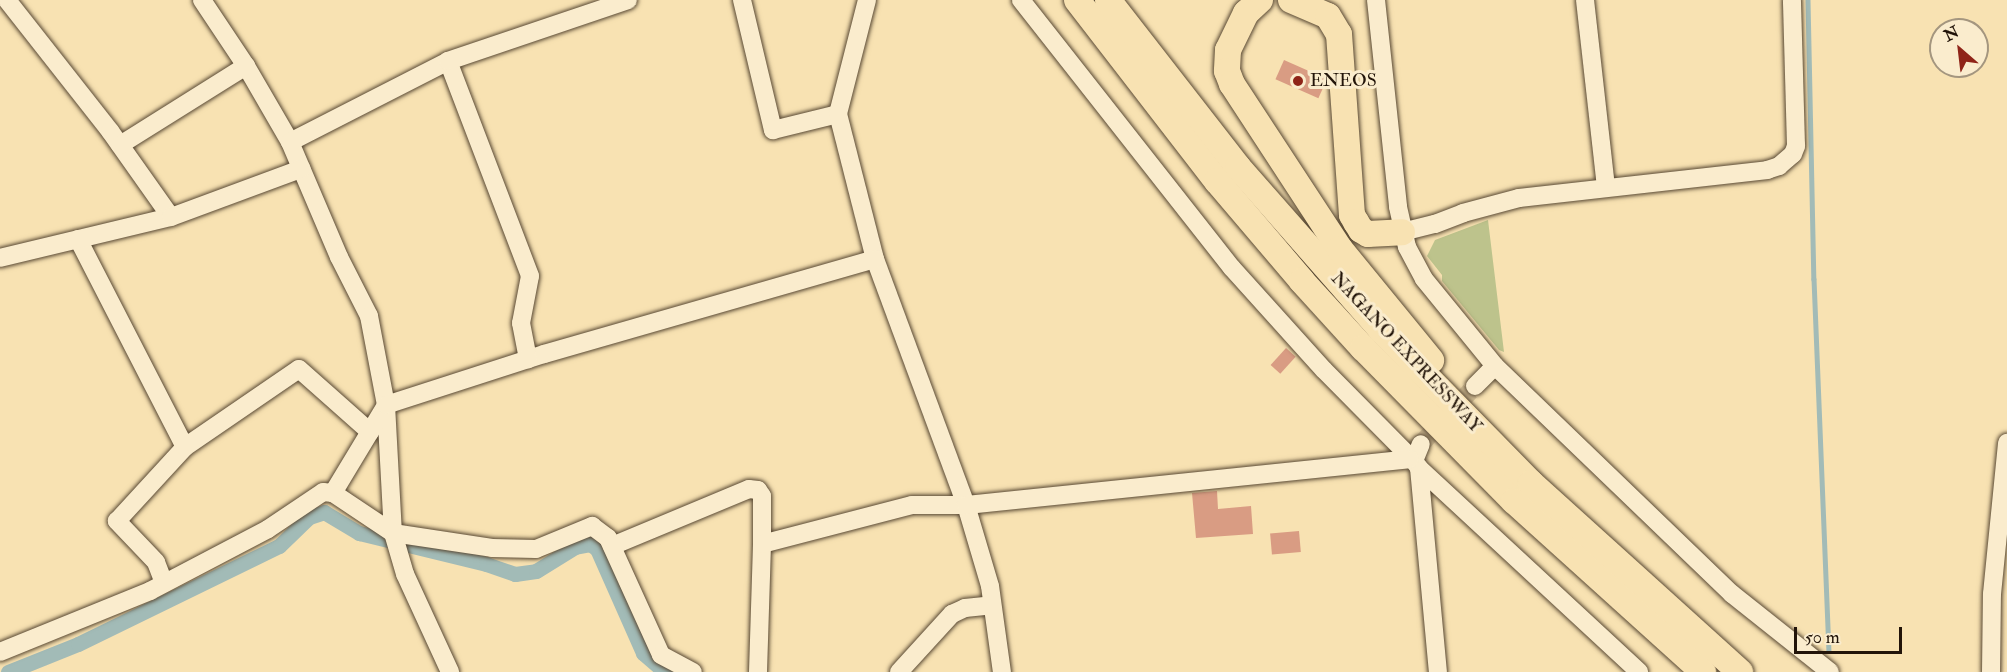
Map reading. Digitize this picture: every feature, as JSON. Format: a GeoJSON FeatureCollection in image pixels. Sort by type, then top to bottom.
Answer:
{"type":"FeatureCollection","features":[{"type":"Feature","properties":{"kind":"highway","name":"NAGANO EXPRESSWAY"},"geometry":{"type":"LineString","coordinates":[[1077,0],[1217,181],[1302,281],[1363,348],[1514,501],[1702,672]]}},
{"type":"Feature","properties":{"kind":"highway","name":"NAGANO EXPRESSWAY"},"geometry":{"type":"LineString","coordinates":[[1108,0],[1238,167],[1381,330],[1531,483],[1620,566],[1740,672]]}},
{"type":"Feature","properties":{"kind":"highway"},"geometry":{"type":"LineString","coordinates":[[1260,0],[1246,13],[1228,50],[1226,61],[1232,84],[1249,111],[1340,249],[1394,316],[1447,378],[1542,475],[1620,566]]}},
{"type":"Feature","properties":{"kind":"highway"},"geometry":{"type":"LineString","coordinates":[[1291,0],[1328,16],[1339,34],[1352,215],[1361,230],[1368,234],[1402,232]]}},
{"type":"Feature","properties":{"kind":"street"},"geometry":{"type":"LineString","coordinates":[[7,0],[120,145],[171,217]]}},
{"type":"Feature","properties":{"kind":"street"},"geometry":{"type":"LineString","coordinates":[[202,0],[246,66],[290,142],[369,315],[386,405],[393,533],[405,574],[450,672]]}},
{"type":"Feature","properties":{"kind":"street"},"geometry":{"type":"LineString","coordinates":[[290,142],[448,61],[628,0]]}},
{"type":"Feature","properties":{"kind":"street"},"geometry":{"type":"LineString","coordinates":[[742,0],[773,130],[838,114]]}},
{"type":"Feature","properties":{"kind":"street"},"geometry":{"type":"LineString","coordinates":[[867,0],[838,114],[875,259],[966,505],[990,586],[1002,672]]}},
{"type":"Feature","properties":{"kind":"street"},"geometry":{"type":"LineString","coordinates":[[1021,0],[1232,268],[1324,370],[1414,463],[1639,672]]}},
{"type":"Feature","properties":{"kind":"street"},"geometry":{"type":"LineString","coordinates":[[1376,0],[1402,232],[1407,247],[1424,279],[1495,366],[1732,594],[1826,671]]}},
{"type":"Feature","properties":{"kind":"street"},"geometry":{"type":"LineString","coordinates":[[1585,0],[1606,187]]}},
{"type":"Feature","properties":{"kind":"street"},"geometry":{"type":"LineString","coordinates":[[1402,232],[1435,225],[1463,213],[1519,198],[1767,170],[1788,161],[1796,146],[1792,0]]}},
{"type":"Feature","properties":{"kind":"street"},"geometry":{"type":"LineString","coordinates":[[448,61],[530,276],[521,323],[528,358]]}},
{"type":"Feature","properties":{"kind":"street"},"geometry":{"type":"LineString","coordinates":[[120,145],[246,66]]}},
{"type":"Feature","properties":{"kind":"street"},"geometry":{"type":"LineString","coordinates":[[0,258],[171,217],[301,169]]}},
{"type":"Feature","properties":{"kind":"street"},"geometry":{"type":"LineString","coordinates":[[78,240],[185,447]]}},
{"type":"Feature","properties":{"kind":"street"},"geometry":{"type":"LineString","coordinates":[[333,492],[386,405],[528,358],[875,259]]}},
{"type":"Feature","properties":{"kind":"street"},"geometry":{"type":"LineString","coordinates":[[1476,386],[1495,366]]}},
{"type":"Feature","properties":{"kind":"street"},"geometry":{"type":"LineString","coordinates":[[164,583],[156,562],[117,521],[185,447],[300,369],[370,432]]}},
{"type":"Feature","properties":{"kind":"street"},"geometry":{"type":"LineString","coordinates":[[1990,667],[1992,594],[2007,443]]}},
{"type":"Feature","properties":{"kind":"street"},"geometry":{"type":"LineString","coordinates":[[1421,444],[1414,463],[1438,672]]}},
{"type":"Feature","properties":{"kind":"street"},"geometry":{"type":"LineString","coordinates":[[762,544],[912,505],[966,505],[1414,463]]}},
{"type":"Feature","properties":{"kind":"street"},"geometry":{"type":"LineString","coordinates":[[612,546],[749,489],[758,490],[762,496],[758,672]]}},
{"type":"Feature","properties":{"kind":"street"},"geometry":{"type":"LineString","coordinates":[[0,652],[164,583],[268,529],[323,492],[333,492],[393,533],[492,548],[536,549],[592,526],[608,538],[661,655],[693,672]]}},
{"type":"Feature","properties":{"kind":"street"},"geometry":{"type":"LineString","coordinates":[[899,672],[952,614],[965,608],[992,605]]}},
{"type":"Feature","properties":{"kind":"green space"},"geometry":{"type":"Polygon","coordinates":[[[1488,220],[1504,352],[1499,350],[1442,281],[1442,275],[1427,256],[1435,240],[1488,220]]]}},
{"type":"Feature","properties":{"kind":"building"},"geometry":{"type":"Polygon","coordinates":[[[1284,60],[1327,79],[1318,98],[1275,79],[1284,60]]]}},
{"type":"Feature","properties":{"kind":"building"},"geometry":{"type":"Polygon","coordinates":[[[1286,348],[1296,357],[1280,374],[1271,365],[1286,348]]]}},
{"type":"Feature","properties":{"kind":"building"},"geometry":{"type":"Polygon","coordinates":[[[1217,491],[1218,509],[1251,506],[1253,534],[1196,538],[1192,493],[1217,491]]]}},
{"type":"Feature","properties":{"kind":"building"},"geometry":{"type":"Polygon","coordinates":[[[1299,531],[1301,552],[1272,554],[1270,534],[1299,531]]]}},
{"type":"Feature","properties":{"kind":"waterway"},"geometry":{"type":"LineString","coordinates":[[1808,0],[1814,279],[1829,651]]}},
{"type":"Feature","properties":{"kind":"waterway"},"geometry":{"type":"LineString","coordinates":[[8,672],[78,644],[279,546],[309,517],[324,512],[359,533],[486,564],[515,574],[536,571],[575,547],[590,544],[597,549],[643,653],[665,672]]}},
{"type":"Feature","properties":{"kind":"tunnel"},"geometry":{"type":"LineString","coordinates":[[1421,444],[1475,386]]}},
{"type":"Feature","properties":{"kind":"place","name":"ENEOS"},"geometry":{"type":"Point","coordinates":[1298,81]}}]}
